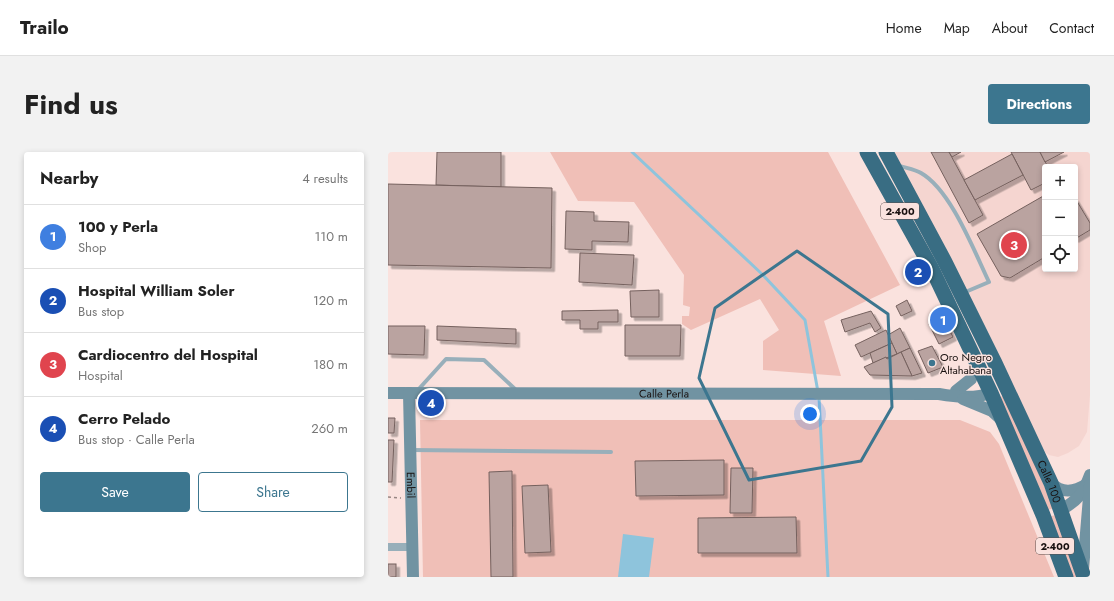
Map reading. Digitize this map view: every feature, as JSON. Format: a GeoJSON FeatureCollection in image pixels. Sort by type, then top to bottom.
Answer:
{"type":"FeatureCollection","features":[{"type":"Feature","properties":{"kind":"highway","name":"2-400"},"geometry":{"type":"LineString","coordinates":[[867,152],[932,269],[991,393]]}},
{"type":"Feature","properties":{"kind":"highway","name":"2-400"},"geometry":{"type":"LineString","coordinates":[[889,158],[961,294],[1007,390]]}},
{"type":"Feature","properties":{"kind":"highway"},"geometry":{"type":"LineString","coordinates":[[991,393],[1007,390]]}},
{"type":"Feature","properties":{"kind":"highway","name":"Calle 100"},"geometry":{"type":"LineString","coordinates":[[1007,390],[1051,483],[1083,574]]}},
{"type":"Feature","properties":{"kind":"highway","name":"Calle 100"},"geometry":{"type":"LineString","coordinates":[[991,393],[1043,515],[1066,577]]}},
{"type":"Feature","properties":{"kind":"highway"},"geometry":{"type":"LineString","coordinates":[[1043,515],[1061,510]]}},
{"type":"Feature","properties":{"kind":"main road"},"geometry":{"type":"LineString","coordinates":[[976,362],[971,379],[955,394],[992,411],[1004,421]]}},
{"type":"Feature","properties":{"kind":"main road","name":"Calle Perla"},"geometry":{"type":"LineString","coordinates":[[388,393],[955,394],[982,396],[991,393]]}},
{"type":"Feature","properties":{"kind":"main road","name":"Embil"},"geometry":{"type":"LineString","coordinates":[[412,393],[409,450],[413,577]]}},
{"type":"Feature","properties":{"kind":"main road"},"geometry":{"type":"LineString","coordinates":[[1051,483],[1060,490],[1069,491],[1079,489],[1089,482]]}},
{"type":"Feature","properties":{"kind":"main road"},"geometry":{"type":"LineString","coordinates":[[1083,574],[1089,502],[1089,482]]}},
{"type":"Feature","properties":{"kind":"main road"},"geometry":{"type":"LineString","coordinates":[[1061,510],[1076,501],[1089,482]]}},
{"type":"Feature","properties":{"kind":"main road"},"geometry":{"type":"LineString","coordinates":[[1061,510],[1089,502]]}},
{"type":"Feature","properties":{"kind":"street"},"geometry":{"type":"LineString","coordinates":[[388,546],[412,547]]}},
{"type":"Feature","properties":{"kind":"lane"},"geometry":{"type":"LineString","coordinates":[[889,158],[921,173],[939,188],[961,223],[989,282],[961,294]]}},
{"type":"Feature","properties":{"kind":"lane"},"geometry":{"type":"LineString","coordinates":[[412,393],[446,359],[484,360],[519,394]]}},
{"type":"Feature","properties":{"kind":"lane"},"geometry":{"type":"LineString","coordinates":[[409,450],[611,452]]}},
{"type":"Feature","properties":{"kind":"path"},"geometry":{"type":"LineString","coordinates":[[388,497],[410,498]]}},
{"type":"Feature","properties":{"kind":"highlighted area"},"geometry":{"type":"Polygon","coordinates":[[[797,251],[888,314],[892,407],[861,461],[749,480],[699,378],[715,308],[797,251]]]}},
{"type":"Feature","properties":{"kind":"shaded area"},"geometry":{"type":"Polygon","coordinates":[[[550,152],[828,152],[900,285],[824,321],[841,376],[763,370],[763,341],[779,330],[760,299],[691,330],[682,324],[682,316],[689,316],[690,307],[683,305],[684,275],[634,202],[578,201],[550,152]]]}},
{"type":"Feature","properties":{"kind":"shaded area"},"geometry":{"type":"Polygon","coordinates":[[[893,152],[1090,152],[1090,395],[1087,432],[1079,446],[1068,453],[1058,457],[1049,455],[1039,448],[893,152]]]}},
{"type":"Feature","properties":{"kind":"shaded area"},"geometry":{"type":"Polygon","coordinates":[[[1004,396],[1054,508],[1048,510],[999,397],[1004,396]]]}},
{"type":"Feature","properties":{"kind":"shaded area"},"geometry":{"type":"Polygon","coordinates":[[[420,420],[960,420],[990,432],[999,444],[1054,577],[423,577],[420,420]]]}},
{"type":"Feature","properties":{"kind":"shaded area"},"geometry":{"type":"Polygon","coordinates":[[[1057,515],[1078,577],[1072,577],[1051,516],[1057,515]]]}},
{"type":"Feature","properties":{"kind":"water"},"geometry":{"type":"Polygon","coordinates":[[[623,534],[654,538],[649,577],[618,577],[623,534]]]}},
{"type":"Feature","properties":{"kind":"building"},"geometry":{"type":"Polygon","coordinates":[[[437,152],[501,152],[501,187],[436,185],[437,152]]]}},
{"type":"Feature","properties":{"kind":"building"},"geometry":{"type":"Polygon","coordinates":[[[931,152],[949,152],[983,215],[969,223],[931,152]]]}},
{"type":"Feature","properties":{"kind":"building"},"geometry":{"type":"Polygon","coordinates":[[[949,152],[961,152],[952,157],[949,152]]]}},
{"type":"Feature","properties":{"kind":"building"},"geometry":{"type":"Polygon","coordinates":[[[1011,152],[1040,152],[1046,164],[1042,164],[1042,184],[1031,190],[1011,152]]]}},
{"type":"Feature","properties":{"kind":"building"},"geometry":{"type":"Polygon","coordinates":[[[1040,152],[1064,152],[1045,162],[1040,152]]]}},
{"type":"Feature","properties":{"kind":"building"},"geometry":{"type":"Polygon","coordinates":[[[1012,154],[1023,175],[975,200],[964,180],[1012,154]]]}},
{"type":"Feature","properties":{"kind":"building"},"geometry":{"type":"Polygon","coordinates":[[[388,184],[552,188],[551,268],[388,265],[388,184]]]}},
{"type":"Feature","properties":{"kind":"building"},"geometry":{"type":"Polygon","coordinates":[[[1042,197],[1042,259],[1010,278],[1001,276],[977,234],[1042,197]]]}},
{"type":"Feature","properties":{"kind":"building"},"geometry":{"type":"Polygon","coordinates":[[[1078,203],[1090,223],[1090,230],[1078,237],[1078,203]]]}},
{"type":"Feature","properties":{"kind":"building"},"geometry":{"type":"Polygon","coordinates":[[[566,211],[594,212],[594,221],[629,222],[628,242],[592,241],[592,250],[565,249],[566,211]]]}},
{"type":"Feature","properties":{"kind":"building"},"geometry":{"type":"Polygon","coordinates":[[[580,253],[634,255],[632,285],[579,282],[580,253]]]}},
{"type":"Feature","properties":{"kind":"building"},"geometry":{"type":"Polygon","coordinates":[[[659,290],[659,317],[631,317],[630,291],[659,290]]]}},
{"type":"Feature","properties":{"kind":"building"},"geometry":{"type":"Polygon","coordinates":[[[907,300],[912,311],[901,316],[896,306],[907,300]]]}},
{"type":"Feature","properties":{"kind":"building"},"geometry":{"type":"Polygon","coordinates":[[[618,310],[618,322],[598,322],[598,329],[580,329],[580,320],[562,320],[562,311],[618,310]]]}},
{"type":"Feature","properties":{"kind":"building"},"geometry":{"type":"Polygon","coordinates":[[[871,311],[881,328],[875,332],[870,323],[845,332],[841,320],[871,311]]]}},
{"type":"Feature","properties":{"kind":"building"},"geometry":{"type":"Polygon","coordinates":[[[943,317],[953,337],[939,344],[929,324],[943,317]]]}},
{"type":"Feature","properties":{"kind":"building"},"geometry":{"type":"Polygon","coordinates":[[[625,325],[681,325],[680,356],[625,356],[625,325]]]}},
{"type":"Feature","properties":{"kind":"building"},"geometry":{"type":"Polygon","coordinates":[[[388,326],[425,326],[424,355],[388,354],[388,326]]]}},
{"type":"Feature","properties":{"kind":"building"},"geometry":{"type":"Polygon","coordinates":[[[437,326],[516,329],[516,344],[437,340],[437,326]]]}},
{"type":"Feature","properties":{"kind":"building"},"geometry":{"type":"Polygon","coordinates":[[[900,328],[910,348],[897,354],[888,335],[900,328]]]}},
{"type":"Feature","properties":{"kind":"building"},"geometry":{"type":"Polygon","coordinates":[[[886,330],[892,343],[861,357],[855,345],[886,330]]]}},
{"type":"Feature","properties":{"kind":"building"},"geometry":{"type":"Polygon","coordinates":[[[892,343],[897,354],[873,363],[870,353],[892,343]]]}},
{"type":"Feature","properties":{"kind":"building","name":"Oro Negro Altahabana"},"geometry":{"type":"Polygon","coordinates":[[[932,346],[943,367],[928,373],[918,351],[932,346]]]}},
{"type":"Feature","properties":{"kind":"building"},"geometry":{"type":"Polygon","coordinates":[[[910,348],[922,373],[912,376],[901,352],[910,348]]]}},
{"type":"Feature","properties":{"kind":"building"},"geometry":{"type":"Polygon","coordinates":[[[901,352],[912,376],[870,375],[864,367],[886,357],[887,359],[901,352]]]}},
{"type":"Feature","properties":{"kind":"building"},"geometry":{"type":"Polygon","coordinates":[[[388,418],[395,418],[394,433],[388,433],[388,418]]]}},
{"type":"Feature","properties":{"kind":"building"},"geometry":{"type":"Polygon","coordinates":[[[388,440],[394,440],[392,482],[388,482],[388,440]]]}},
{"type":"Feature","properties":{"kind":"building"},"geometry":{"type":"Polygon","coordinates":[[[724,460],[724,495],[636,496],[635,461],[724,460]]]}},
{"type":"Feature","properties":{"kind":"building"},"geometry":{"type":"Polygon","coordinates":[[[731,468],[753,468],[752,513],[730,513],[731,468]]]}},
{"type":"Feature","properties":{"kind":"building"},"geometry":{"type":"Polygon","coordinates":[[[512,471],[513,577],[491,577],[489,472],[512,471]]]}},
{"type":"Feature","properties":{"kind":"building"},"geometry":{"type":"Polygon","coordinates":[[[548,485],[551,552],[525,553],[522,486],[548,485]]]}},
{"type":"Feature","properties":{"kind":"building"},"geometry":{"type":"Polygon","coordinates":[[[796,517],[797,553],[698,553],[698,518],[796,517]]]}},
{"type":"Feature","properties":{"kind":"building"},"geometry":{"type":"Polygon","coordinates":[[[388,564],[396,564],[396,577],[388,577],[388,564]]]}},
{"type":"Feature","properties":{"kind":"waterway"},"geometry":{"type":"LineString","coordinates":[[632,152],[763,275],[805,320],[818,392]]}},
{"type":"Feature","properties":{"kind":"waterway"},"geometry":{"type":"LineString","coordinates":[[819,397],[828,577]]}},
{"type":"Feature","properties":{"kind":"place","name":"Cardiocentro del Hospital"},"geometry":{"type":"Point","coordinates":[1014,245]}},
{"type":"Feature","properties":{"kind":"place","name":"Hospital William Soler"},"geometry":{"type":"Point","coordinates":[918,272]}},
{"type":"Feature","properties":{"kind":"place","name":"100 y Perla"},"geometry":{"type":"Point","coordinates":[943,320]}},
{"type":"Feature","properties":{"kind":"place","name":"Oro Negro Altahabana"},"geometry":{"type":"Point","coordinates":[932,363]}},
{"type":"Feature","properties":{"kind":"place","name":"Cerro Pelado"},"geometry":{"type":"Point","coordinates":[431,403]}}]}
